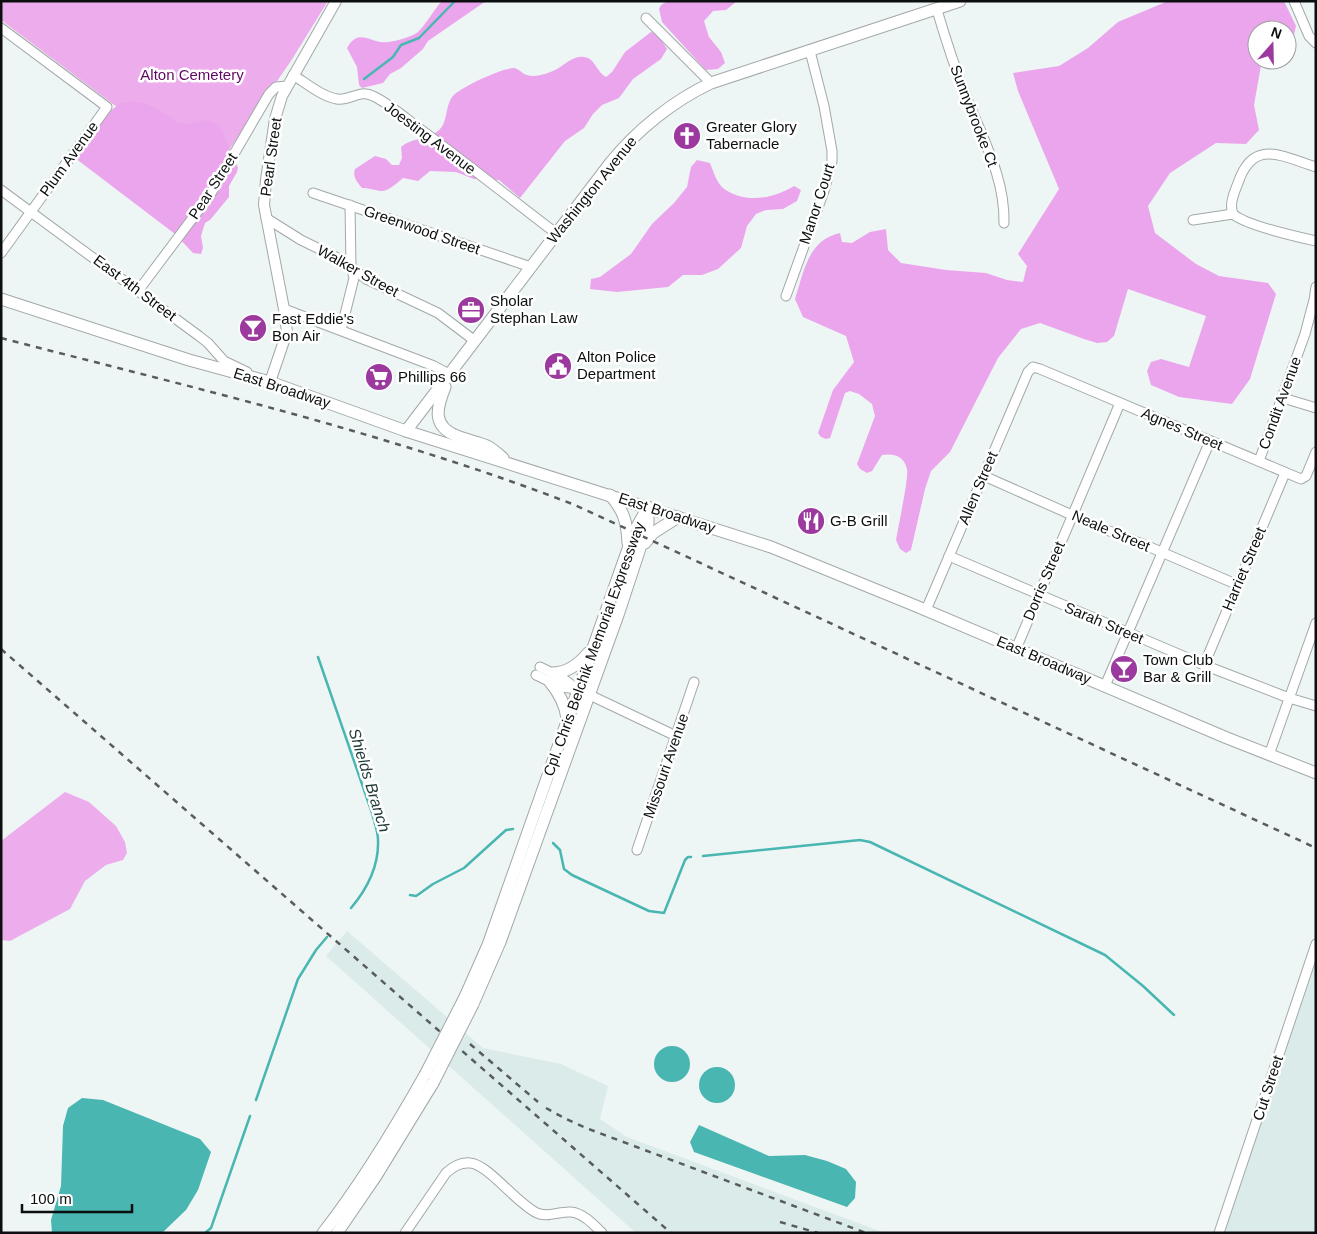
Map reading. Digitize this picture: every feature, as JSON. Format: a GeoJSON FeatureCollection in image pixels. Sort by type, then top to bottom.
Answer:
{"type":"FeatureCollection","features":[{"type":"Feature","properties":{"kind":"main road","name":"Washington Avenue"},"geometry":{"type":"LineString","coordinates":[[406,431],[623,147],[639,132],[682,99],[711,83],[960,1]]}},
{"type":"Feature","properties":{"kind":"main road","name":"East Broadway"},"geometry":{"type":"LineString","coordinates":[[1,299],[189,360],[270,382],[406,431],[772,547],[1316,773]]}},
{"type":"Feature","properties":{"kind":"main road"},"geometry":{"type":"LineString","coordinates":[[450,374],[438,408],[437,414],[440,423],[455,436],[486,446],[513,464]]}},
{"type":"Feature","properties":{"kind":"main road"},"geometry":{"type":"LineString","coordinates":[[610,495],[618,504],[625,517],[634,550],[653,533],[678,517]]}},
{"type":"Feature","properties":{"kind":"main road","name":"Cpl. Chris Belchik Memorial Expressway"},"geometry":{"type":"LineString","coordinates":[[337,1233],[376,1176],[429,1079],[503,933],[618,615],[634,550],[638,524],[648,507]]}},
{"type":"Feature","properties":{"kind":"main road","name":"Cpl. Chris Belchik Memorial Expressway"},"geometry":{"type":"LineString","coordinates":[[469,1000],[591,650],[634,550]]}},
{"type":"Feature","properties":{"kind":"main road"},"geometry":{"type":"LineString","coordinates":[[567,720],[565,706],[552,678],[574,666],[591,650]]}},
{"type":"Feature","properties":{"kind":"main road","name":"Cpl. Chris Belchik Memorial Expressway"},"geometry":{"type":"LineString","coordinates":[[323,1233],[347,1202],[429,1079]]}},
{"type":"Feature","properties":{"kind":"street","name":"Pearl Street"},"geometry":{"type":"LineString","coordinates":[[270,382],[286,340],[287,332],[266,218],[264,197],[275,119],[278,106],[287,86],[336,1]]}},
{"type":"Feature","properties":{"kind":"street"},"geometry":{"type":"LineString","coordinates":[[1294,1],[1309,36],[1316,44]]}},
{"type":"Feature","properties":{"kind":"street","name":"Sunnybrooke Ct"},"geometry":{"type":"LineString","coordinates":[[937,10],[968,102],[992,158],[1004,204],[1004,223]]}},
{"type":"Feature","properties":{"kind":"street"},"geometry":{"type":"LineString","coordinates":[[646,18],[711,83]]}},
{"type":"Feature","properties":{"kind":"street","name":"Plum Avenue"},"geometry":{"type":"LineString","coordinates":[[1,28],[107,107],[1,253]]}},
{"type":"Feature","properties":{"kind":"street","name":"Manor Court"},"geometry":{"type":"LineString","coordinates":[[786,296],[824,191],[832,161],[824,106],[810,51]]}},
{"type":"Feature","properties":{"kind":"street"},"geometry":{"type":"LineString","coordinates":[[293,76],[328,96],[337,99],[345,99],[378,88]]}},
{"type":"Feature","properties":{"kind":"street","name":"Pear Street"},"geometry":{"type":"LineString","coordinates":[[138,291],[210,195],[269,94],[276,87],[287,86]]}},
{"type":"Feature","properties":{"kind":"street","name":"Joesting Avenue"},"geometry":{"type":"LineString","coordinates":[[365,93],[376,98],[432,138],[556,234]]}},
{"type":"Feature","properties":{"kind":"street"},"geometry":{"type":"LineString","coordinates":[[1316,167],[1275,154],[1257,156],[1245,168],[1238,181],[1232,204],[1233,214],[1238,218],[1316,241]]}},
{"type":"Feature","properties":{"kind":"street","name":"East 4th Street"},"geometry":{"type":"LineString","coordinates":[[1,190],[208,343],[224,362],[270,382]]}},
{"type":"Feature","properties":{"kind":"street","name":"Greenwood Street"},"geometry":{"type":"LineString","coordinates":[[313,194],[531,267]]}},
{"type":"Feature","properties":{"kind":"street"},"geometry":{"type":"LineString","coordinates":[[341,330],[354,278],[351,266],[350,205]]}},
{"type":"Feature","properties":{"kind":"street"},"geometry":{"type":"LineString","coordinates":[[1193,220],[1233,214]]}},
{"type":"Feature","properties":{"kind":"street","name":"Walker Street"},"geometry":{"type":"LineString","coordinates":[[266,218],[301,240],[338,257],[366,279],[438,313],[475,341]]}},
{"type":"Feature","properties":{"kind":"street","name":"Condit Avenue"},"geometry":{"type":"LineString","coordinates":[[1259,461],[1308,325],[1316,287]]}},
{"type":"Feature","properties":{"kind":"street"},"geometry":{"type":"LineString","coordinates":[[284,309],[434,366],[450,374]]}},
{"type":"Feature","properties":{"kind":"street","name":"Agnes Street"},"geometry":{"type":"LineString","coordinates":[[1033,367],[1040,368],[1285,473],[1304,478],[1316,452]]}},
{"type":"Feature","properties":{"kind":"street","name":"Allen Street"},"geometry":{"type":"LineString","coordinates":[[926,610],[1028,372],[1033,367]]}},
{"type":"Feature","properties":{"kind":"street"},"geometry":{"type":"LineString","coordinates":[[1283,398],[1316,408]]}},
{"type":"Feature","properties":{"kind":"street","name":"Dorris Street"},"geometry":{"type":"LineString","coordinates":[[1016,648],[1120,403]]}},
{"type":"Feature","properties":{"kind":"street"},"geometry":{"type":"LineString","coordinates":[[1106,686],[1210,441]]}},
{"type":"Feature","properties":{"kind":"street","name":"Harriet Street"},"geometry":{"type":"LineString","coordinates":[[1204,665],[1285,473]]}},
{"type":"Feature","properties":{"kind":"street","name":"Neale Street"},"geometry":{"type":"LineString","coordinates":[[984,476],[1238,585]]}},
{"type":"Feature","properties":{"kind":"street","name":"Sarah Street"},"geometry":{"type":"LineString","coordinates":[[949,556],[1204,665],[1289,698],[1316,706]]}},
{"type":"Feature","properties":{"kind":"street"},"geometry":{"type":"LineString","coordinates":[[1269,755],[1316,623]]}},
{"type":"Feature","properties":{"kind":"street"},"geometry":{"type":"LineString","coordinates":[[538,671],[552,678],[571,683],[577,689],[676,736]]}},
{"type":"Feature","properties":{"kind":"street","name":"Missouri Avenue"},"geometry":{"type":"LineString","coordinates":[[637,850],[694,682]]}},
{"type":"Feature","properties":{"kind":"street","name":"Cut Street"},"geometry":{"type":"LineString","coordinates":[[1219,1233],[1316,944]]}},
{"type":"Feature","properties":{"kind":"street"},"geometry":{"type":"LineString","coordinates":[[405,1233],[446,1173],[454,1166],[470,1163],[476,1164],[483,1169],[522,1203],[538,1214],[570,1212],[579,1214],[602,1233]]}},
{"type":"Feature","properties":{"kind":"shaded area"},"geometry":{"type":"Polygon","coordinates":[[[442,1],[486,1],[428,41],[423,49],[401,68],[390,74],[383,83],[362,88],[359,85],[357,67],[347,48],[352,42],[356,38],[361,37],[388,42],[412,36],[418,32],[442,1]]]}},
{"type":"Feature","properties":{"kind":"shaded area"},"geometry":{"type":"Polygon","coordinates":[[[668,1],[737,1],[726,10],[713,11],[704,21],[709,37],[721,52],[725,63],[718,69],[706,70],[662,22],[659,9],[661,5],[668,1]]]}},
{"type":"Feature","properties":{"kind":"shaded area"},"geometry":{"type":"Polygon","coordinates":[[[1168,1],[1284,1],[1293,20],[1247,20],[1247,70],[1260,70],[1254,105],[1259,130],[1246,144],[1216,143],[1170,173],[1148,206],[1155,233],[1196,264],[1219,276],[1268,283],[1276,294],[1250,379],[1232,404],[1179,397],[1151,385],[1147,371],[1151,362],[1161,359],[1189,367],[1206,316],[1128,289],[1114,336],[1107,342],[1097,343],[1040,323],[1021,329],[998,358],[950,452],[931,471],[911,550],[906,553],[900,549],[896,540],[907,474],[904,461],[898,456],[882,455],[872,471],[867,473],[860,469],[857,464],[875,416],[872,404],[859,394],[850,391],[845,393],[830,438],[821,437],[818,433],[833,390],[854,362],[846,336],[803,317],[795,299],[805,268],[814,250],[829,237],[840,233],[842,242],[852,243],[870,232],[886,229],[888,250],[901,263],[946,270],[986,273],[1007,280],[1023,282],[1027,266],[1018,254],[1059,189],[1018,91],[1013,73],[1059,66],[1088,48],[1118,22],[1168,1]]]}},
{"type":"Feature","properties":{"kind":"shaded area"},"geometry":{"type":"Polygon","coordinates":[[[651,32],[657,34],[667,49],[661,59],[633,79],[619,98],[602,105],[593,114],[584,128],[565,141],[520,198],[499,180],[474,179],[456,172],[430,171],[418,181],[403,178],[392,187],[383,191],[362,188],[356,180],[354,175],[355,169],[375,156],[386,159],[392,165],[399,165],[402,158],[401,147],[438,131],[444,123],[449,102],[455,94],[474,82],[492,74],[514,68],[527,75],[542,75],[579,57],[591,60],[606,77],[612,72],[625,52],[651,32]]]}},
{"type":"Feature","properties":{"kind":"shaded area"},"geometry":{"type":"Polygon","coordinates":[[[122,102],[145,103],[171,117],[176,122],[186,124],[207,120],[220,126],[238,168],[229,186],[229,197],[210,220],[205,223],[201,236],[203,248],[201,254],[193,253],[175,234],[75,158],[109,112],[122,102]]]}},
{"type":"Feature","properties":{"kind":"shaded area"},"geometry":{"type":"Polygon","coordinates":[[[697,160],[710,163],[715,177],[721,186],[731,193],[740,196],[749,198],[768,197],[794,186],[801,190],[797,201],[783,209],[766,210],[756,214],[747,226],[741,248],[718,269],[702,275],[683,275],[668,287],[617,292],[590,289],[591,279],[600,277],[631,254],[652,224],[674,203],[687,187],[691,167],[697,160]]]}},
{"type":"Feature","properties":{"kind":"shaded area"},"geometry":{"type":"Polygon","coordinates":[[[347,931],[483,1048],[561,1064],[608,1086],[600,1119],[627,1137],[885,1233],[636,1233],[326,956],[347,931]]]}},
{"type":"Feature","properties":{"kind":"shaded area"},"geometry":{"type":"Polygon","coordinates":[[[1316,961],[1316,1233],[1222,1233],[1316,961]]]}},
{"type":"Feature","properties":{"kind":"green space","name":"Alton Cemetery"},"geometry":{"type":"Polygon","coordinates":[[[1,1],[328,1],[291,61],[210,177],[1,20],[1,1]]]}},
{"type":"Feature","properties":{"kind":"green space"},"geometry":{"type":"Polygon","coordinates":[[[65,792],[89,802],[116,826],[125,842],[127,853],[123,860],[106,865],[85,881],[70,909],[10,941],[1,940],[1,841],[65,792]]]}},
{"type":"Feature","properties":{"kind":"water"},"geometry":{"type":"Polygon","coordinates":[[[672,1046],[685,1051],[690,1064],[685,1077],[672,1082],[659,1077],[654,1064],[659,1051],[672,1046]]]}},
{"type":"Feature","properties":{"kind":"water"},"geometry":{"type":"Polygon","coordinates":[[[717,1067],[730,1072],[735,1085],[730,1098],[717,1103],[704,1098],[699,1085],[704,1072],[717,1067]]]}},
{"type":"Feature","properties":{"kind":"water"},"geometry":{"type":"Polygon","coordinates":[[[82,1098],[103,1100],[200,1139],[211,1152],[198,1190],[186,1210],[162,1233],[52,1233],[51,1220],[61,1186],[63,1126],[68,1108],[82,1098]]]}},
{"type":"Feature","properties":{"kind":"water"},"geometry":{"type":"Polygon","coordinates":[[[699,1125],[769,1156],[805,1155],[846,1169],[856,1182],[855,1198],[847,1207],[694,1152],[690,1142],[699,1125]]]}},
{"type":"Feature","properties":{"kind":"waterway","name":"Shields Branch"},"geometry":{"type":"LineString","coordinates":[[364,79],[393,57],[401,45],[419,38],[455,1]]}},
{"type":"Feature","properties":{"kind":"waterway","name":"Shields Branch"},"geometry":{"type":"LineString","coordinates":[[318,657],[372,813],[378,837],[378,849],[371,876],[351,908]]}},
{"type":"Feature","properties":{"kind":"waterway"},"geometry":{"type":"LineString","coordinates":[[410,895],[416,896],[433,884],[464,868],[506,830],[513,829]]}},
{"type":"Feature","properties":{"kind":"waterway"},"geometry":{"type":"LineString","coordinates":[[703,856],[860,840],[870,842],[1105,955],[1143,986],[1174,1015]]}},
{"type":"Feature","properties":{"kind":"waterway"},"geometry":{"type":"LineString","coordinates":[[553,843],[560,850],[564,869],[572,875],[649,911],[664,913],[685,860],[691,857]]}},
{"type":"Feature","properties":{"kind":"waterway","name":"Shields Branch"},"geometry":{"type":"LineString","coordinates":[[256,1100],[298,979],[316,950],[327,937]]}},
{"type":"Feature","properties":{"kind":"waterway","name":"Shields Branch"},"geometry":{"type":"LineString","coordinates":[[205,1233],[211,1228],[250,1116]]}},
{"type":"Feature","properties":{"kind":"railway"},"geometry":{"type":"LineString","coordinates":[[1,338],[291,413],[434,456],[505,479],[575,505],[1316,848]]}},
{"type":"Feature","properties":{"kind":"railway"},"geometry":{"type":"LineString","coordinates":[[1,649],[671,1233]]}},
{"type":"Feature","properties":{"kind":"railway"},"geometry":{"type":"LineString","coordinates":[[470,1044],[538,1102]]}},
{"type":"Feature","properties":{"kind":"railway"},"geometry":{"type":"LineString","coordinates":[[546,1108],[586,1128],[866,1233]]}},
{"type":"Feature","properties":{"kind":"railway"},"geometry":{"type":"LineString","coordinates":[[780,1222],[818,1233]]}},
{"type":"Feature","properties":{"kind":"place","name":"Greater Glory Tabernacle"},"geometry":{"type":"Point","coordinates":[687,136]}},
{"type":"Feature","properties":{"kind":"place","name":"Sholar Stephan Law"},"geometry":{"type":"Point","coordinates":[471,310]}},
{"type":"Feature","properties":{"kind":"place","name":"Fast Eddie's Bon Air"},"geometry":{"type":"Point","coordinates":[253,328]}},
{"type":"Feature","properties":{"kind":"place","name":"Alton Police Department"},"geometry":{"type":"Point","coordinates":[558,366]}},
{"type":"Feature","properties":{"kind":"place","name":"Phillips 66"},"geometry":{"type":"Point","coordinates":[379,377]}},
{"type":"Feature","properties":{"kind":"place","name":"G-B Grill"},"geometry":{"type":"Point","coordinates":[811,521]}},
{"type":"Feature","properties":{"kind":"place","name":"Town Club Bar & Grill"},"geometry":{"type":"Point","coordinates":[1124,669]}}]}
